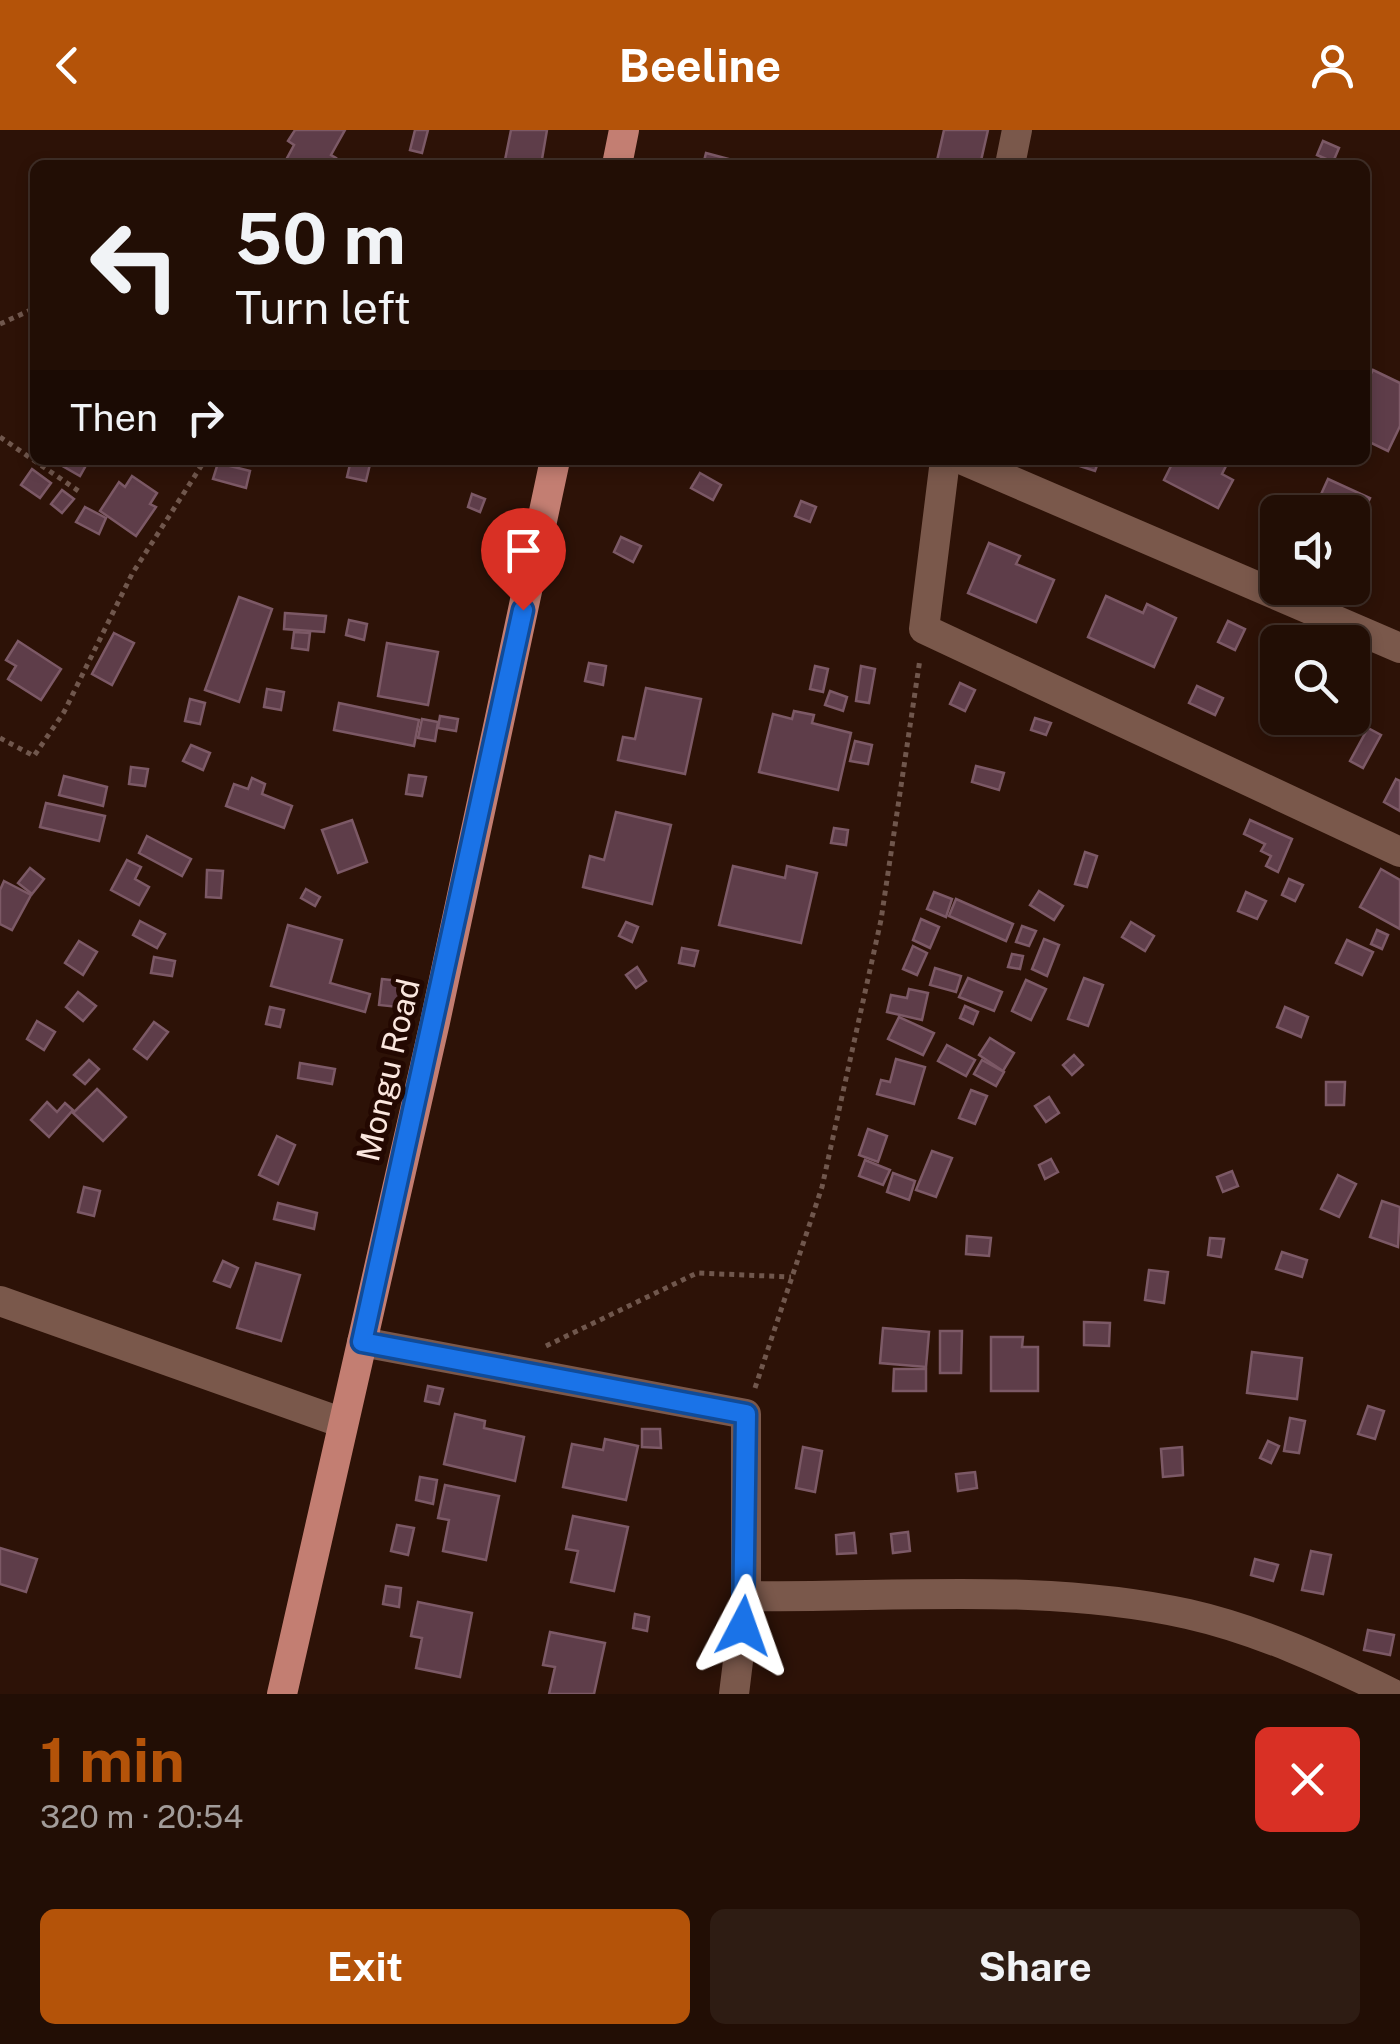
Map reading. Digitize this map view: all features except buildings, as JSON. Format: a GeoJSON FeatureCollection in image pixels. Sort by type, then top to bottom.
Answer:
{"type":"FeatureCollection","features":[{"type":"Feature","properties":{"kind":"main road"},"geometry":{"type":"LineString","coordinates":[[618,160],[624,130]]}},
{"type":"Feature","properties":{"kind":"main road","name":"Mongu Road"},"geometry":{"type":"LineString","coordinates":[[282,1694],[554,465]]}},
{"type":"Feature","properties":{"kind":"street"},"geometry":{"type":"LineString","coordinates":[[1011,160],[1017,130]]}},
{"type":"Feature","properties":{"kind":"street"},"geometry":{"type":"LineString","coordinates":[[944,465],[924,629],[1400,852]]}},
{"type":"Feature","properties":{"kind":"street"},"geometry":{"type":"LineString","coordinates":[[975,465],[1400,648]]}},
{"type":"Feature","properties":{"kind":"street"},"geometry":{"type":"LineString","coordinates":[[0,1301],[343,1423]]}},
{"type":"Feature","properties":{"kind":"street"},"geometry":{"type":"LineString","coordinates":[[362,1342],[746,1414],[746,1596],[734,1694]]}},
{"type":"Feature","properties":{"kind":"street"},"geometry":{"type":"LineString","coordinates":[[746,1596],[1019,1596],[1118,1603],[1188,1614],[1263,1637],[1394,1694]]}},
{"type":"Feature","properties":{"kind":"path"},"geometry":{"type":"LineString","coordinates":[[0,324],[30,310]]}},
{"type":"Feature","properties":{"kind":"path"},"geometry":{"type":"LineString","coordinates":[[0,436],[30,457]]}},
{"type":"Feature","properties":{"kind":"path"},"geometry":{"type":"LineString","coordinates":[[41,465],[80,492]]}},
{"type":"Feature","properties":{"kind":"path"},"geometry":{"type":"LineString","coordinates":[[0,738],[34,756],[64,712],[132,574],[202,465]]}},
{"type":"Feature","properties":{"kind":"path"},"geometry":{"type":"LineString","coordinates":[[746,1414],[822,1187],[881,920],[924,629]]}},
{"type":"Feature","properties":{"kind":"path"},"geometry":{"type":"LineString","coordinates":[[498,1369],[697,1273],[791,1277]]}},
{"type":"Feature","properties":{"kind":"route"},"geometry":{"type":"LineString","coordinates":[[523,610],[362,1342],[746,1414],[743,1626]]}}]}
